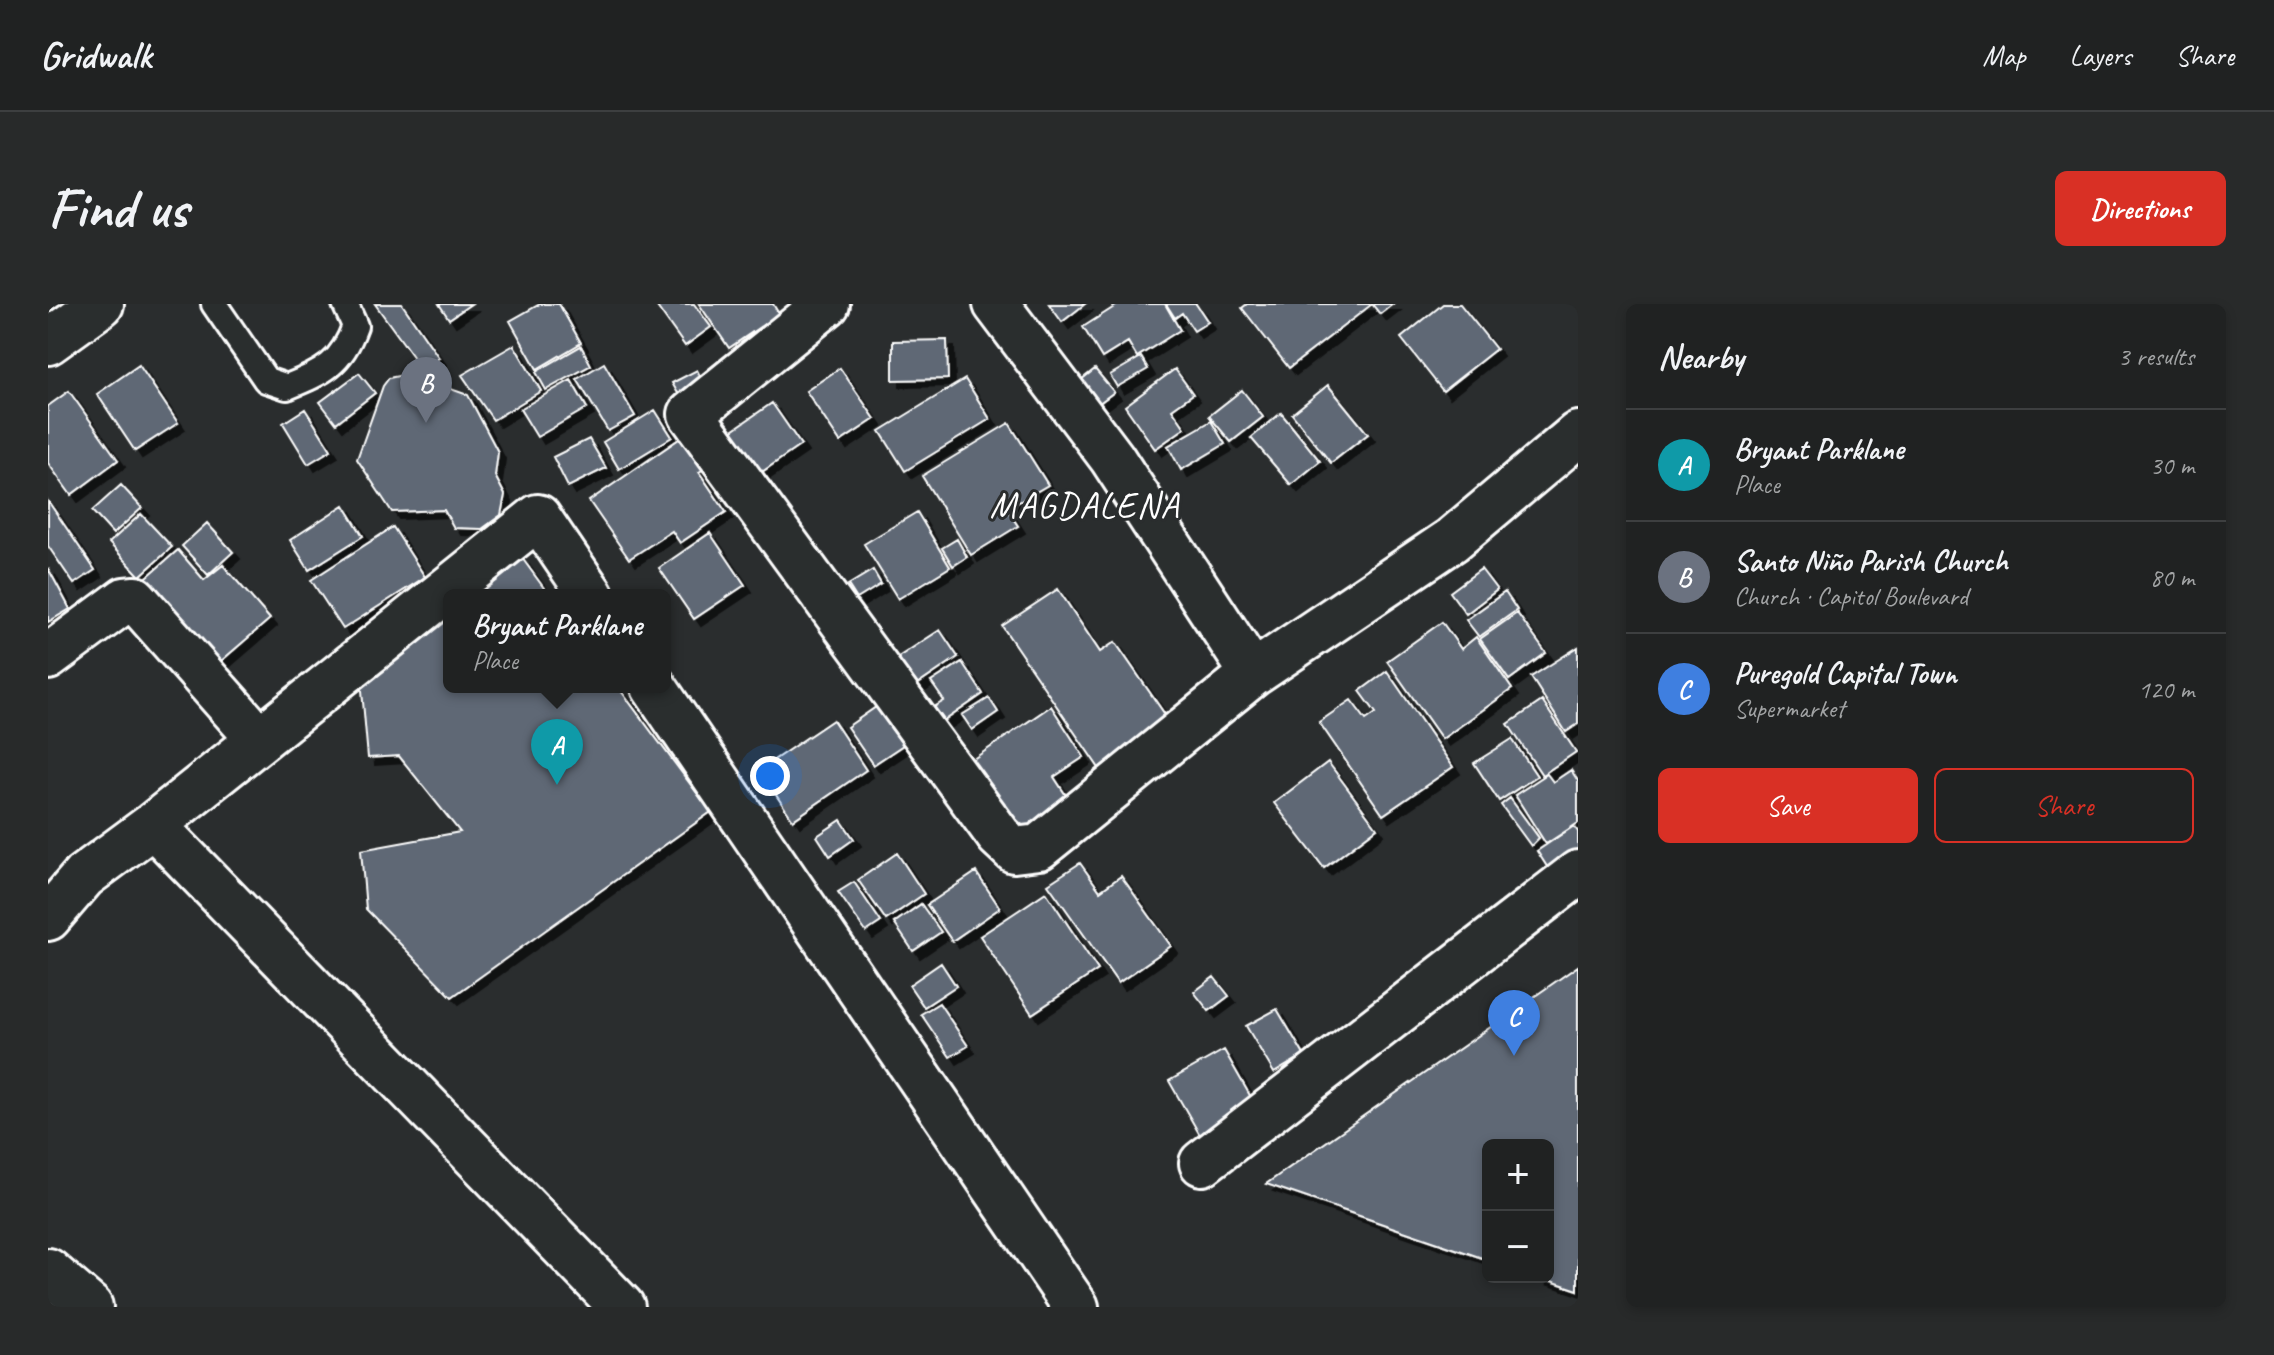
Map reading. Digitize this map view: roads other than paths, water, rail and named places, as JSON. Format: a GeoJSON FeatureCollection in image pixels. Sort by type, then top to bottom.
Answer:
{"type":"FeatureCollection","features":[{"type":"Feature","properties":{"kind":"street"},"geometry":{"type":"LineString","coordinates":[[48,342],[101,304]]}},
{"type":"Feature","properties":{"kind":"street"},"geometry":{"type":"LineString","coordinates":[[827,304],[691,414],[999,836],[1014,850],[1039,847],[1253,674],[1452,540],[1578,434]]}},
{"type":"Feature","properties":{"kind":"street"},"geometry":{"type":"LineString","coordinates":[[996,304],[1112,458],[1253,674]]}},
{"type":"Feature","properties":{"kind":"street"},"geometry":{"type":"LineString","coordinates":[[448,589],[538,517],[587,589]]}},
{"type":"Feature","properties":{"kind":"street"},"geometry":{"type":"LineString","coordinates":[[48,918],[84,876],[153,825],[443,593]]}},
{"type":"Feature","properties":{"kind":"street"},"geometry":{"type":"LineString","coordinates":[[48,657],[125,600],[135,599],[259,739]]}},
{"type":"Feature","properties":{"kind":"street"},"geometry":{"type":"LineString","coordinates":[[658,693],[1076,1307]]}},
{"type":"Feature","properties":{"kind":"street"},"geometry":{"type":"LineString","coordinates":[[153,825],[622,1307]]}},
{"type":"Feature","properties":{"kind":"street"},"geometry":{"type":"LineString","coordinates":[[1202,1163],[1578,873]]}},
{"type":"Feature","properties":{"kind":"street"},"geometry":{"type":"LineString","coordinates":[[48,1271],[90,1307]]}},
{"type":"Feature","properties":{"kind":"lane"},"geometry":{"type":"LineString","coordinates":[[214,304],[266,380],[287,387],[323,371],[346,351],[355,326],[345,304]]}},
{"type":"Feature","properties":{"kind":"place","name":"Santo Niño Parish Church"},"geometry":{"type":"Point","coordinates":[426,423]}},
{"type":"Feature","properties":{"kind":"place","name":"Bryant Parklane"},"geometry":{"type":"Point","coordinates":[557,785]}},
{"type":"Feature","properties":{"kind":"place","name":"Puregold Capital Town"},"geometry":{"type":"Point","coordinates":[1514,1056]}},
{"type":"Feature","properties":{"kind":"district","name":"MAGDALENA"},"geometry":{"type":"Point","coordinates":[1085,504]}}]}
